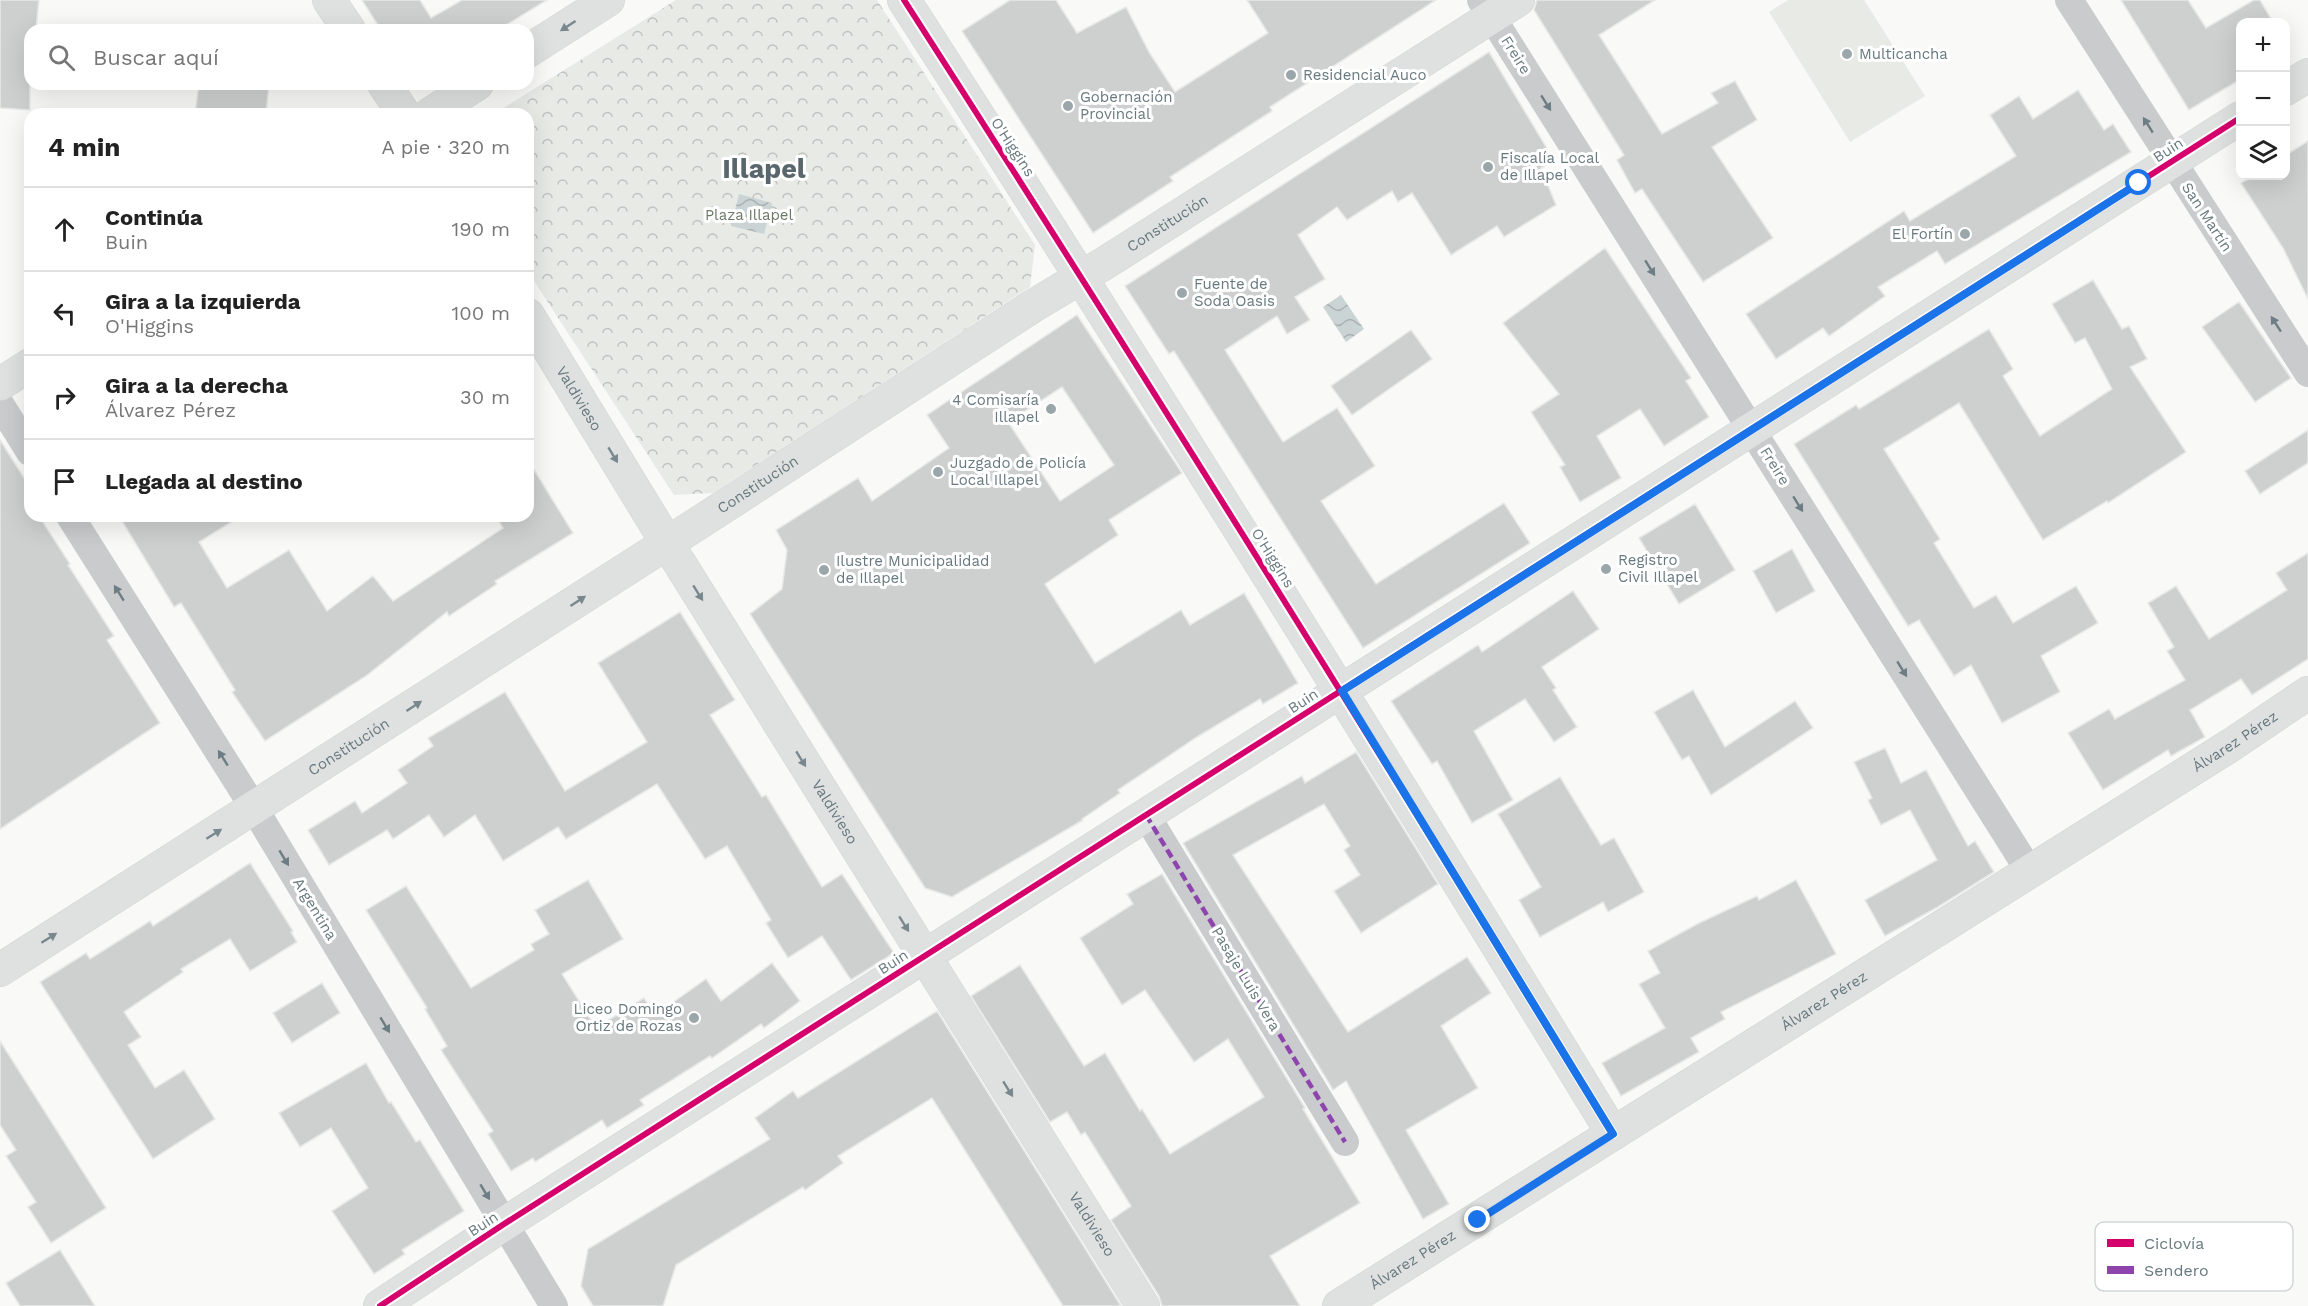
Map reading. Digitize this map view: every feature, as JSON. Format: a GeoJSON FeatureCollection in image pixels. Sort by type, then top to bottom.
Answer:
{"type":"FeatureCollection","features":[{"type":"Feature","properties":{"kind":"street"},"geometry":{"type":"LineString","coordinates":[[329,0],[345,24]]}},
{"type":"Feature","properties":{"kind":"street"},"geometry":{"type":"LineString","coordinates":[[534,47],[608,0]]}},
{"type":"Feature","properties":{"kind":"street","name":"O'Higgins"},"geometry":{"type":"LineString","coordinates":[[904,0],[1082,277],[1342,691],[1613,1134]]}},
{"type":"Feature","properties":{"kind":"street","name":"San Martín"},"geometry":{"type":"LineString","coordinates":[[2069,0],[2308,373]]}},
{"type":"Feature","properties":{"kind":"street","name":"Constitución"},"geometry":{"type":"LineString","coordinates":[[0,970],[1033,306],[1082,277],[1497,6]]}},
{"type":"Feature","properties":{"kind":"street","name":"Freire"},"geometry":{"type":"LineString","coordinates":[[1497,6],[1751,429],[2030,872]]}},
{"type":"Feature","properties":{"kind":"street"},"geometry":{"type":"LineString","coordinates":[[2290,86],[2308,75]]}},
{"type":"Feature","properties":{"kind":"street"},"geometry":{"type":"LineString","coordinates":[[388,90],[400,108]]}},
{"type":"Feature","properties":{"kind":"street"},"geometry":{"type":"LineString","coordinates":[[439,108],[468,90]]}},
{"type":"Feature","properties":{"kind":"street","name":"Buin"},"geometry":{"type":"LineString","coordinates":[[380,1306],[504,1224],[2236,121]]}},
{"type":"Feature","properties":{"kind":"street","name":"Valdivieso"},"geometry":{"type":"LineString","coordinates":[[534,325],[667,543],[1143,1306]]}},
{"type":"Feature","properties":{"kind":"street"},"geometry":{"type":"LineString","coordinates":[[0,384],[24,369]]}},
{"type":"Feature","properties":{"kind":"street"},"geometry":{"type":"LineString","coordinates":[[0,404],[24,442]]}},
{"type":"Feature","properties":{"kind":"street","name":"Argentina"},"geometry":{"type":"LineString","coordinates":[[74,522],[254,808],[554,1306]]}},
{"type":"Feature","properties":{"kind":"street","name":"Álvarez Pérez"},"geometry":{"type":"LineString","coordinates":[[1339,1306],[2231,745],[2308,693]]}},
{"type":"Feature","properties":{"kind":"street","name":"Pasaje Luis Vera"},"geometry":{"type":"LineString","coordinates":[[1146,815],[1345,1142]]}},
{"type":"Feature","properties":{"kind":"green space","name":"Plaza Illapel"},"geometry":{"type":"Polygon","coordinates":[[[676,0],[877,0],[1035,245],[1030,287],[713,493],[674,495],[534,281],[534,108],[504,108],[676,0]]]}},
{"type":"Feature","properties":{"kind":"green space","name":"Multicancha"},"geometry":{"type":"Polygon","coordinates":[[[1788,0],[1864,0],[1925,96],[1850,142],[1769,12],[1788,0]]]}},
{"type":"Feature","properties":{"kind":"water"},"geometry":{"type":"Polygon","coordinates":[[[739,194],[772,203],[764,234],[731,226],[739,194]]]}},
{"type":"Feature","properties":{"kind":"water"},"geometry":{"type":"Polygon","coordinates":[[[1341,295],[1364,329],[1346,342],[1323,307],[1341,295]]]}},
{"type":"Feature","properties":{"kind":"building"},"geometry":{"type":"Polygon","coordinates":[[[0,0],[39,0],[37,24],[24,24],[24,90],[30,90],[30,108],[0,108],[0,0]]]}},
{"type":"Feature","properties":{"kind":"building"},"geometry":{"type":"Polygon","coordinates":[[[362,0],[420,0],[431,18],[462,0],[547,0],[508,24],[377,24],[362,0]]]}},
{"type":"Feature","properties":{"kind":"building"},"geometry":{"type":"Polygon","coordinates":[[[1010,0],[1056,0],[1077,33],[1126,7],[1149,52],[1175,92],[1268,33],[1247,0],[1436,0],[1270,107],[1272,111],[1170,177],[1173,181],[1093,233],[962,31],[1010,0]]]}},
{"type":"Feature","properties":{"kind":"building"},"geometry":{"type":"Polygon","coordinates":[[[1537,0],[1655,0],[1599,35],[1662,134],[1718,103],[1711,93],[1735,81],[1757,120],[1712,147],[1773,238],[1703,282],[1642,189],[1635,193],[1617,160],[1624,155],[1534,10],[1537,0]]]}},
{"type":"Feature","properties":{"kind":"building"},"geometry":{"type":"Polygon","coordinates":[[[2121,0],[2188,0],[2206,28],[2254,0],[2260,0],[2271,18],[2236,18],[2236,82],[2189,110],[2121,0]]]}},
{"type":"Feature","properties":{"kind":"building"},"geometry":{"type":"Polygon","coordinates":[[[1489,52],[1554,160],[1541,168],[1556,205],[1504,237],[1497,226],[1451,255],[1412,193],[1398,202],[1392,191],[1347,220],[1337,207],[1298,235],[1325,279],[1295,297],[1310,320],[1287,334],[1277,316],[1225,350],[1283,442],[1337,408],[1375,466],[1321,501],[1376,584],[1504,503],[1530,543],[1363,648],[1174,351],[1169,354],[1125,286],[1489,52]]]}},
{"type":"Feature","properties":{"kind":"building"},"geometry":{"type":"Polygon","coordinates":[[[198,90],[268,90],[267,108],[196,108],[198,90]]]}},
{"type":"Feature","properties":{"kind":"building"},"geometry":{"type":"Polygon","coordinates":[[[2078,90],[2104,130],[2113,124],[2131,152],[1945,264],[1937,251],[1878,287],[1885,296],[1829,336],[1823,328],[1776,359],[1746,314],[1904,211],[1910,221],[2016,156],[1990,115],[2019,96],[2033,119],[2078,90]]]}},
{"type":"Feature","properties":{"kind":"building"},"geometry":{"type":"Polygon","coordinates":[[[2308,141],[2308,299],[2283,248],[2241,183],[2246,180],[2290,180],[2290,152],[2308,141]]]}},
{"type":"Feature","properties":{"kind":"building"},"geometry":{"type":"Polygon","coordinates":[[[1605,248],[1691,378],[1686,381],[1709,417],[1664,446],[1640,409],[1597,436],[1621,478],[1580,502],[1560,467],[1565,465],[1531,412],[1559,394],[1503,323],[1605,248]]]}},
{"type":"Feature","properties":{"kind":"building"},"geometry":{"type":"Polygon","coordinates":[[[2093,280],[2122,329],[2129,326],[2147,359],[2130,367],[2186,452],[2108,503],[2107,501],[2043,540],[1959,403],[1884,449],[1940,539],[1934,543],[1974,608],[1996,595],[2013,623],[2076,586],[2098,623],[2041,656],[2060,692],[2002,723],[1971,665],[1954,676],[1919,620],[1908,626],[1794,444],[1856,405],[1859,409],[1989,329],[2013,369],[2003,376],[2040,436],[2112,389],[2085,338],[2075,343],[2052,304],[2093,280]]]}},
{"type":"Feature","properties":{"kind":"building"},"geometry":{"type":"Polygon","coordinates":[[[2239,302],[2291,378],[2255,402],[2202,327],[2239,302]]]}},
{"type":"Feature","properties":{"kind":"building"},"geometry":{"type":"Polygon","coordinates":[[[1077,315],[1182,473],[1109,520],[1118,535],[1045,584],[1095,663],[1181,610],[1190,625],[1244,593],[1298,683],[1263,704],[1260,699],[1197,737],[1118,790],[1120,793],[1083,820],[952,897],[925,888],[750,614],[782,589],[787,550],[776,530],[858,478],[872,501],[949,448],[927,415],[1077,315]],[[1062,387],[1008,422],[1060,501],[1114,465],[1062,387]]]}},
{"type":"Feature","properties":{"kind":"building"},"geometry":{"type":"Polygon","coordinates":[[[1411,330],[1432,359],[1352,415],[1331,386],[1411,330]]]}},
{"type":"Feature","properties":{"kind":"building"},"geometry":{"type":"Polygon","coordinates":[[[2308,430],[2308,463],[2260,494],[2245,471],[2308,430]]]}},
{"type":"Feature","properties":{"kind":"building"},"geometry":{"type":"Polygon","coordinates":[[[0,440],[24,478],[24,522],[43,522],[114,636],[107,640],[160,723],[0,829],[0,440]]]}},
{"type":"Feature","properties":{"kind":"building"},"geometry":{"type":"Polygon","coordinates":[[[534,470],[573,533],[495,581],[497,584],[449,616],[447,612],[366,676],[265,741],[232,692],[235,690],[181,603],[174,607],[123,522],[231,522],[199,542],[227,588],[289,550],[327,611],[373,576],[393,601],[503,528],[500,522],[534,522],[534,470]]]}},
{"type":"Feature","properties":{"kind":"building"},"geometry":{"type":"Polygon","coordinates":[[[1695,504],[1735,570],[1679,604],[1639,538],[1695,504]]]}},
{"type":"Feature","properties":{"kind":"building"},"geometry":{"type":"Polygon","coordinates":[[[1792,549],[1815,591],[1776,613],[1753,571],[1792,549]]]}},
{"type":"Feature","properties":{"kind":"building"},"geometry":{"type":"Polygon","coordinates":[[[2308,553],[2308,659],[2252,695],[2241,679],[2190,710],[2205,737],[2171,756],[2168,750],[2103,790],[2068,733],[2109,709],[2115,719],[2185,680],[2167,651],[2174,647],[2148,603],[2176,586],[2209,639],[2287,590],[2276,573],[2308,553]]]}},
{"type":"Feature","properties":{"kind":"building"},"geometry":{"type":"Polygon","coordinates":[[[1573,591],[1599,629],[1542,667],[1556,688],[1553,690],[1577,727],[1554,742],[1525,699],[1474,731],[1513,800],[1472,823],[1437,761],[1432,764],[1391,701],[1478,645],[1482,652],[1573,591]]]}},
{"type":"Feature","properties":{"kind":"building"},"geometry":{"type":"Polygon","coordinates":[[[680,612],[735,700],[710,715],[762,797],[766,795],[822,887],[842,874],[894,953],[851,980],[822,936],[788,958],[766,923],[771,920],[727,846],[705,859],[657,784],[566,839],[558,827],[503,861],[475,815],[444,837],[429,815],[393,839],[387,830],[329,865],[308,830],[355,801],[362,813],[407,783],[398,770],[433,746],[428,738],[505,692],[565,791],[647,742],[598,663],[680,612]]]}},
{"type":"Feature","properties":{"kind":"building"},"geometry":{"type":"Polygon","coordinates":[[[1693,690],[1725,747],[1795,701],[1813,728],[1711,795],[1689,756],[1682,760],[1654,712],[1693,690]]]}},
{"type":"Feature","properties":{"kind":"building"},"geometry":{"type":"Polygon","coordinates":[[[1885,748],[1901,783],[1926,770],[1968,846],[1975,841],[1994,872],[1938,907],[1885,936],[1865,900],[1937,860],[1910,810],[1881,825],[1868,800],[1872,798],[1854,762],[1885,748]]]}},
{"type":"Feature","properties":{"kind":"building"},"geometry":{"type":"Polygon","coordinates":[[[1356,752],[1438,884],[1361,933],[1334,891],[1360,875],[1344,850],[1350,846],[1324,804],[1233,855],[1348,1032],[1467,957],[1491,993],[1441,1026],[1478,1088],[1406,1130],[1449,1204],[1423,1219],[1346,1081],[1333,1090],[1183,843],[1302,776],[1305,783],[1356,752]]]}},
{"type":"Feature","properties":{"kind":"building"},"geometry":{"type":"Polygon","coordinates":[[[1560,777],[1601,845],[1614,838],[1644,892],[1608,912],[1603,902],[1540,937],[1519,900],[1541,887],[1498,814],[1560,777]]]}},
{"type":"Feature","properties":{"kind":"building"},"geometry":{"type":"Polygon","coordinates":[[[250,863],[293,931],[291,932],[297,942],[250,971],[230,939],[181,969],[183,972],[124,1012],[141,1037],[128,1045],[155,1088],[184,1070],[215,1119],[153,1159],[40,982],[86,953],[90,959],[150,921],[153,926],[250,863]]]}},
{"type":"Feature","properties":{"kind":"building"},"geometry":{"type":"Polygon","coordinates":[[[1162,874],[1305,1108],[1303,1109],[1360,1203],[1270,1256],[1300,1306],[1162,1306],[1159,1296],[1111,1220],[1131,1206],[1085,1132],[1081,1135],[1067,1112],[1050,1122],[971,996],[1020,965],[1084,1066],[1105,1053],[1140,1111],[1142,1109],[1170,1154],[1264,1097],[1228,1039],[1194,1062],[1145,990],[1122,1005],[1080,938],[1133,904],[1127,894],[1162,874]]]}},
{"type":"Feature","properties":{"kind":"building"},"geometry":{"type":"Polygon","coordinates":[[[588,880],[623,939],[562,974],[596,1028],[644,998],[655,1015],[706,979],[721,1001],[772,963],[800,1001],[764,1028],[761,1024],[712,1058],[710,1056],[640,1100],[644,1105],[607,1128],[602,1120],[535,1162],[533,1158],[511,1171],[488,1134],[493,1131],[441,1050],[447,1046],[425,1009],[427,1008],[366,910],[406,886],[471,988],[534,950],[531,944],[549,934],[535,910],[588,880]]]}},
{"type":"Feature","properties":{"kind":"building"},"geometry":{"type":"Polygon","coordinates":[[[1796,880],[1836,954],[1721,1012],[1725,1019],[1691,1038],[1699,1052],[1621,1096],[1602,1063],[1665,1028],[1639,984],[1660,973],[1648,951],[1699,923],[1757,896],[1759,900],[1796,880]]]}},
{"type":"Feature","properties":{"kind":"building"},"geometry":{"type":"Polygon","coordinates":[[[322,983],[340,1013],[292,1043],[273,1013],[322,983]]]}},
{"type":"Feature","properties":{"kind":"building"},"geometry":{"type":"Polygon","coordinates":[[[937,1011],[1121,1306],[1063,1306],[932,1098],[838,1156],[843,1163],[805,1190],[803,1187],[676,1265],[663,1306],[593,1306],[581,1286],[588,1249],[770,1139],[755,1118],[793,1091],[798,1098],[937,1011]]]}},
{"type":"Feature","properties":{"kind":"building"},"geometry":{"type":"Polygon","coordinates":[[[0,1041],[106,1208],[51,1243],[28,1207],[36,1202],[6,1156],[16,1150],[0,1125],[0,1041]]]}},
{"type":"Feature","properties":{"kind":"building"},"geometry":{"type":"Polygon","coordinates":[[[366,1063],[389,1103],[391,1102],[416,1142],[420,1140],[464,1211],[402,1250],[405,1254],[374,1274],[332,1211],[368,1188],[331,1128],[300,1147],[279,1113],[366,1063]]]}},
{"type":"Feature","properties":{"kind":"building"},"geometry":{"type":"Polygon","coordinates":[[[60,1250],[95,1306],[20,1306],[6,1283],[60,1250]]]}},
{"type":"Feature","properties":{"kind":"marked path"},"geometry":{"type":"LineString","coordinates":[[1146,815],[1345,1142]]}},
{"type":"Feature","properties":{"kind":"cycle path"},"geometry":{"type":"LineString","coordinates":[[904,0],[1262,565],[1613,1134]]}},
{"type":"Feature","properties":{"kind":"cycle path"},"geometry":{"type":"LineString","coordinates":[[380,1306],[504,1224],[2236,121]]}},
{"type":"Feature","properties":{"kind":"place","name":"Multicancha"},"geometry":{"type":"Point","coordinates":[1847,54]}},
{"type":"Feature","properties":{"kind":"place","name":"Residencial Auco"},"geometry":{"type":"Point","coordinates":[1291,75]}},
{"type":"Feature","properties":{"kind":"place","name":"Gobernación Provincial"},"geometry":{"type":"Point","coordinates":[1068,106]}},
{"type":"Feature","properties":{"kind":"place","name":"Fiscalía Local de Illapel"},"geometry":{"type":"Point","coordinates":[1488,167]}},
{"type":"Feature","properties":{"kind":"place","name":"El Fortín"},"geometry":{"type":"Point","coordinates":[1965,234]}},
{"type":"Feature","properties":{"kind":"place","name":"Fuente de Soda Oasis"},"geometry":{"type":"Point","coordinates":[1182,293]}},
{"type":"Feature","properties":{"kind":"place","name":"4 Comisaría Illapel"},"geometry":{"type":"Point","coordinates":[1051,409]}},
{"type":"Feature","properties":{"kind":"place","name":"Juzgado de Policía Local Illapel"},"geometry":{"type":"Point","coordinates":[938,472]}},
{"type":"Feature","properties":{"kind":"place","name":"Registro Civil Illapel"},"geometry":{"type":"Point","coordinates":[1606,569]}},
{"type":"Feature","properties":{"kind":"place","name":"Ilustre Municipalidad de Illapel"},"geometry":{"type":"Point","coordinates":[824,570]}},
{"type":"Feature","properties":{"kind":"place","name":"Liceo Domingo Ortiz de Rozas"},"geometry":{"type":"Point","coordinates":[694,1018]}},
{"type":"Feature","properties":{"kind":"district","name":"Illapel"},"geometry":{"type":"Point","coordinates":[764,169]}},
{"type":"Feature","properties":{"kind":"route"},"geometry":{"type":"LineString","coordinates":[[1478,1220],[1613,1134],[1342,691],[2139,183]]}}]}
